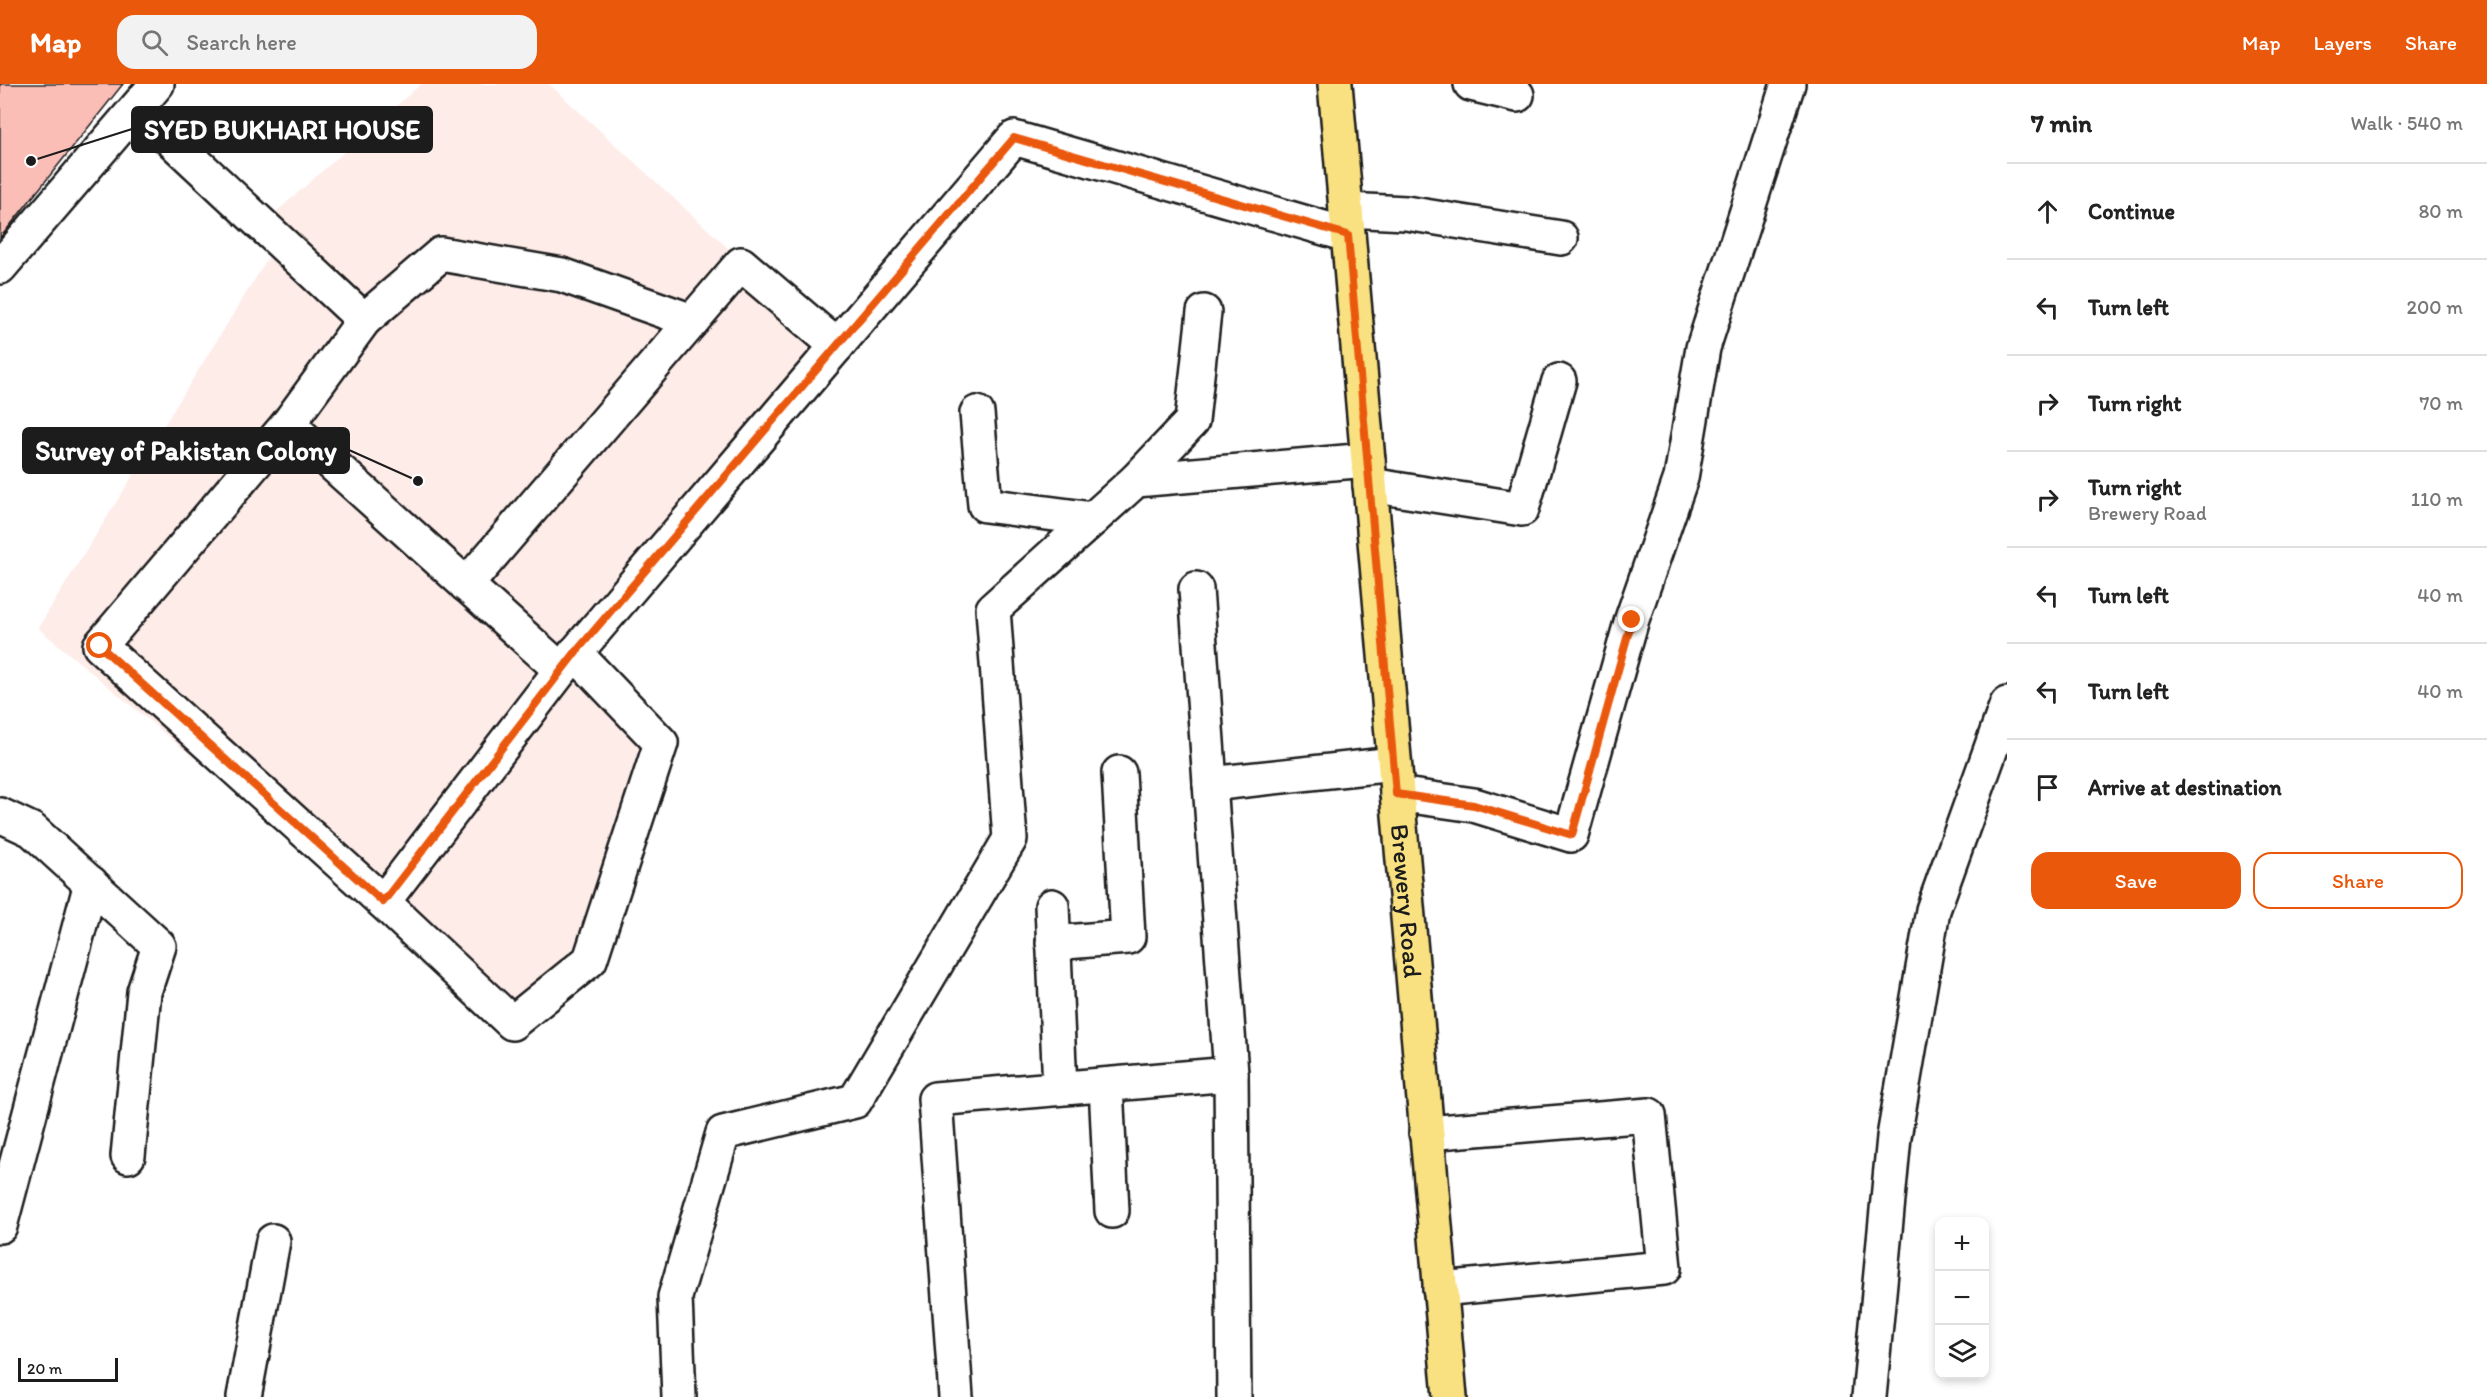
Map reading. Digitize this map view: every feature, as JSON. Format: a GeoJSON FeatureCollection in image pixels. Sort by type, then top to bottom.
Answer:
{"type":"FeatureCollection","features":[{"type":"Feature","properties":{"kind":"main road","name":"Brewery Road"},"geometry":{"type":"LineString","coordinates":[[1335,84],[1450,1397]]}},
{"type":"Feature","properties":{"kind":"street"},"geometry":{"type":"LineString","coordinates":[[1471,84],[1517,95]]}},
{"type":"Feature","properties":{"kind":"street"},"geometry":{"type":"LineString","coordinates":[[1210,784],[1395,779],[1572,835],[1632,620],[1681,478],[1703,348],[1788,84]]}},
{"type":"Feature","properties":{"kind":"street"},"geometry":{"type":"LineString","coordinates":[[0,267],[147,96],[364,320]]}},
{"type":"Feature","properties":{"kind":"street"},"geometry":{"type":"LineString","coordinates":[[383,902],[568,661],[1014,138],[1347,223],[1406,213],[1561,237]]}},
{"type":"Feature","properties":{"kind":"street"},"geometry":{"type":"LineString","coordinates":[[288,424],[466,585],[568,661],[661,743],[590,960],[512,1023],[383,902],[100,646],[288,424],[364,320],[441,254],[562,275],[692,321]]}},
{"type":"Feature","properties":{"kind":"street"},"geometry":{"type":"LineString","coordinates":[[466,585],[741,264],[837,346]]}},
{"type":"Feature","properties":{"kind":"street"},"geometry":{"type":"LineString","coordinates":[[679,1397],[675,1297],[723,1133],[855,1101],[1010,839],[993,609],[1136,480],[1192,421],[1204,312]]}},
{"type":"Feature","properties":{"kind":"street"},"geometry":{"type":"LineString","coordinates":[[1136,480],[1369,473],[1522,509],[1559,381]]}},
{"type":"Feature","properties":{"kind":"street"},"geometry":{"type":"LineString","coordinates":[[977,413],[985,505],[1093,519]]}},
{"type":"Feature","properties":{"kind":"street"},"geometry":{"type":"LineString","coordinates":[[1196,589],[1231,1074],[1234,1389]]}},
{"type":"Feature","properties":{"kind":"street"},"geometry":{"type":"LineString","coordinates":[[1869,1397],[1894,1137],[1933,910],[2007,704]]}},
{"type":"Feature","properties":{"kind":"street"},"geometry":{"type":"LineString","coordinates":[[1053,943],[1128,938],[1119,773]]}},
{"type":"Feature","properties":{"kind":"street"},"geometry":{"type":"LineString","coordinates":[[0,815],[32,830],[159,946],[144,992],[128,1156]]}},
{"type":"Feature","properties":{"kind":"street"},"geometry":{"type":"LineString","coordinates":[[0,1226],[90,883]]}},
{"type":"Feature","properties":{"kind":"street"},"geometry":{"type":"LineString","coordinates":[[1052,906],[1060,1088]]}},
{"type":"Feature","properties":{"kind":"street"},"geometry":{"type":"LineString","coordinates":[[956,1397],[936,1099],[1231,1074]]}},
{"type":"Feature","properties":{"kind":"street"},"geometry":{"type":"LineString","coordinates":[[1106,1084],[1112,1211]]}},
{"type":"Feature","properties":{"kind":"street"},"geometry":{"type":"LineString","coordinates":[[1426,1133],[1649,1115],[1664,1268],[1440,1289]]}},
{"type":"Feature","properties":{"kind":"street"},"geometry":{"type":"LineString","coordinates":[[244,1397],[273,1241]]}},
{"type":"Feature","properties":{"kind":"shaded area"},"geometry":{"type":"Polygon","coordinates":[[[421,84],[549,84],[821,333],[561,669],[661,743],[590,960],[512,1023],[38,628],[283,234],[276,212],[421,84]]]}},
{"type":"Feature","properties":{"kind":"building"},"geometry":{"type":"Polygon","coordinates":[[[0,84],[123,84],[0,238],[0,84]]]}},
{"type":"Feature","properties":{"kind":"place","name":"SYED BUKHARI HOUSE"},"geometry":{"type":"Point","coordinates":[31,161]}},
{"type":"Feature","properties":{"kind":"place","name":"Survey of Pakistan Colony"},"geometry":{"type":"Point","coordinates":[418,481]}},
{"type":"Feature","properties":{"kind":"route"},"geometry":{"type":"LineString","coordinates":[[100,646],[383,902],[575,653],[1014,138],[1348,235],[1396,794],[1474,805],[1572,835],[1632,620]]}}]}
